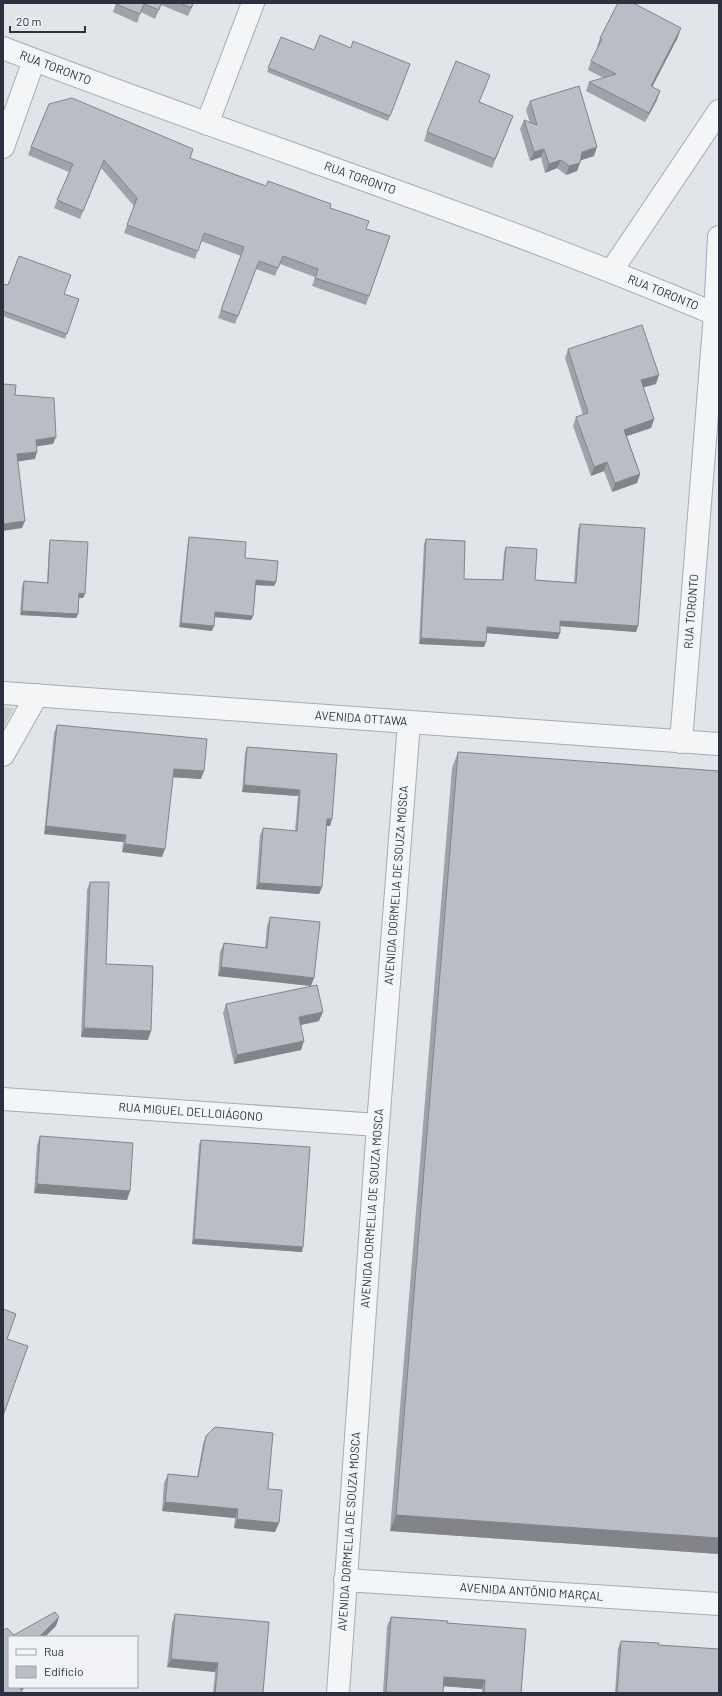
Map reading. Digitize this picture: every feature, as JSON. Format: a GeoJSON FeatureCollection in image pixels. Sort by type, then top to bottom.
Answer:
{"type":"FeatureCollection","features":[{"type":"Feature","properties":{"kind":"street"},"geometry":{"type":"LineString","coordinates":[[207,124],[253,3]]}},
{"type":"Feature","properties":{"kind":"street","name":"RUA TORONTO"},"geometry":{"type":"LineString","coordinates":[[3,48],[207,124],[612,270],[715,314]]}},
{"type":"Feature","properties":{"kind":"street"},"geometry":{"type":"LineString","coordinates":[[3,147],[34,60]]}},
{"type":"Feature","properties":{"kind":"street"},"geometry":{"type":"LineString","coordinates":[[612,270],[719,111]]}},
{"type":"Feature","properties":{"kind":"street","name":"RUA TORONTO"},"geometry":{"type":"LineString","coordinates":[[681,742],[715,314],[719,237]]}},
{"type":"Feature","properties":{"kind":"street","name":"AVENIDA OTTAWA"},"geometry":{"type":"LineString","coordinates":[[3,692],[409,723],[719,744]]}},
{"type":"Feature","properties":{"kind":"street"},"geometry":{"type":"LineString","coordinates":[[3,756],[37,695]]}},
{"type":"Feature","properties":{"kind":"street","name":"AVENIDA DORMELIA DE SOUZA MOSCA"},"geometry":{"type":"LineString","coordinates":[[338,1693],[345,1580],[362,1374],[378,1125],[409,723]]}},
{"type":"Feature","properties":{"kind":"street","name":"RUA MIGUEL DELLOIÁGONO"},"geometry":{"type":"LineString","coordinates":[[4,1103],[378,1125]]}},
{"type":"Feature","properties":{"kind":"street","name":"AVENIDA ANTÔNIO MARÇAL"},"geometry":{"type":"LineString","coordinates":[[345,1580],[719,1604]]}},
{"type":"Feature","properties":{"kind":"green space"},"geometry":{"type":"Polygon","coordinates":[[[3,707],[14,708],[3,729],[3,707]]]}},
{"type":"Feature","properties":{"kind":"building"},"geometry":{"type":"Polygon","coordinates":[[[116,3],[161,3],[159,10],[144,4],[140,14],[116,3]]]}},
{"type":"Feature","properties":{"kind":"building"},"geometry":{"type":"Polygon","coordinates":[[[180,3],[193,3],[191,8],[180,3]]]}},
{"type":"Feature","properties":{"kind":"building"},"geometry":{"type":"Polygon","coordinates":[[[618,3],[633,3],[681,28],[651,86],[660,91],[649,113],[589,82],[616,74],[591,61],[602,39],[600,38],[618,3]]]}},
{"type":"Feature","properties":{"kind":"building"},"geometry":{"type":"Polygon","coordinates":[[[320,35],[351,48],[353,41],[410,64],[390,116],[268,68],[281,37],[314,50],[320,35]]]}},
{"type":"Feature","properties":{"kind":"building"},"geometry":{"type":"Polygon","coordinates":[[[456,61],[490,75],[479,102],[513,116],[495,159],[427,132],[456,61]]]}},
{"type":"Feature","properties":{"kind":"building"},"geometry":{"type":"Polygon","coordinates":[[[579,86],[597,147],[582,152],[580,163],[569,166],[561,160],[549,164],[544,149],[534,152],[524,120],[537,125],[530,101],[579,86]]]}},
{"type":"Feature","properties":{"kind":"building"},"geometry":{"type":"Polygon","coordinates":[[[72,98],[193,149],[190,158],[266,186],[268,181],[331,204],[330,208],[369,221],[366,229],[390,236],[369,296],[315,278],[318,269],[283,256],[278,268],[259,261],[238,316],[221,310],[244,247],[204,233],[198,251],[127,225],[137,198],[104,160],[83,211],[57,200],[73,164],[31,147],[49,104],[72,98]]]}},
{"type":"Feature","properties":{"kind":"building"},"geometry":{"type":"Polygon","coordinates":[[[19,256],[71,275],[64,294],[79,299],[67,334],[3,311],[3,284],[8,285],[19,256]]]}},
{"type":"Feature","properties":{"kind":"building"},"geometry":{"type":"Polygon","coordinates":[[[642,325],[659,375],[641,380],[654,419],[624,430],[640,474],[615,483],[607,462],[594,467],[576,417],[588,413],[568,349],[642,325]]]}},
{"type":"Feature","properties":{"kind":"building"},"geometry":{"type":"Polygon","coordinates":[[[3,384],[16,385],[15,395],[54,398],[56,437],[36,440],[37,452],[17,454],[25,521],[3,524],[3,384]]]}},
{"type":"Feature","properties":{"kind":"building"},"geometry":{"type":"Polygon","coordinates":[[[580,524],[645,528],[638,626],[560,621],[560,633],[487,627],[486,642],[421,638],[426,539],[465,541],[464,579],[503,580],[506,547],[537,549],[535,580],[576,583],[580,524]]]}},
{"type":"Feature","properties":{"kind":"building"},"geometry":{"type":"Polygon","coordinates":[[[189,537],[246,542],[245,558],[278,561],[276,582],[256,580],[253,616],[215,612],[214,626],[181,623],[189,537]]]}},
{"type":"Feature","properties":{"kind":"building"},"geometry":{"type":"Polygon","coordinates":[[[50,540],[88,542],[85,594],[79,593],[78,614],[22,611],[24,581],[48,583],[50,540]]]}},
{"type":"Feature","properties":{"kind":"building"},"geometry":{"type":"Polygon","coordinates":[[[57,725],[207,739],[204,771],[174,769],[165,849],[125,844],[126,835],[46,826],[57,725]]]}},
{"type":"Feature","properties":{"kind":"building"},"geometry":{"type":"Polygon","coordinates":[[[247,747],[337,754],[332,819],[327,819],[322,887],[259,883],[263,828],[297,831],[300,790],[244,785],[247,747]]]}},
{"type":"Feature","properties":{"kind":"building"},"geometry":{"type":"Polygon","coordinates":[[[458,752],[719,771],[719,1538],[396,1515],[458,752]]]}},
{"type":"Feature","properties":{"kind":"building"},"geometry":{"type":"Polygon","coordinates":[[[90,882],[109,882],[106,964],[153,966],[151,1031],[84,1028],[90,882]]]}},
{"type":"Feature","properties":{"kind":"building"},"geometry":{"type":"Polygon","coordinates":[[[270,917],[320,922],[314,978],[221,967],[224,943],[267,948],[270,917]]]}},
{"type":"Feature","properties":{"kind":"building"},"geometry":{"type":"Polygon","coordinates":[[[317,985],[323,1012],[299,1017],[304,1041],[237,1055],[226,1004],[317,985]]]}},
{"type":"Feature","properties":{"kind":"building"},"geometry":{"type":"Polygon","coordinates":[[[40,1136],[133,1143],[130,1191],[37,1184],[40,1136]]]}},
{"type":"Feature","properties":{"kind":"building"},"geometry":{"type":"Polygon","coordinates":[[[201,1140],[310,1147],[303,1247],[194,1239],[201,1140]]]}},
{"type":"Feature","properties":{"kind":"building"},"geometry":{"type":"Polygon","coordinates":[[[3,1309],[16,1314],[7,1339],[28,1346],[3,1416],[3,1309]]]}},
{"type":"Feature","properties":{"kind":"building"},"geometry":{"type":"Polygon","coordinates":[[[215,1427],[273,1433],[268,1489],[282,1490],[279,1523],[237,1519],[238,1509],[165,1502],[168,1474],[198,1477],[206,1436],[215,1427]]]}},
{"type":"Feature","properties":{"kind":"building"},"geometry":{"type":"Polygon","coordinates":[[[55,1612],[59,1617],[40,1636],[8,1636],[8,1688],[20,1688],[23,1693],[3,1693],[3,1631],[7,1628],[14,1635],[55,1612]]]}},
{"type":"Feature","properties":{"kind":"building"},"geometry":{"type":"Polygon","coordinates":[[[175,1614],[269,1622],[263,1693],[215,1693],[218,1663],[171,1659],[175,1614]]]}},
{"type":"Feature","properties":{"kind":"building"},"geometry":{"type":"Polygon","coordinates":[[[391,1617],[526,1629],[521,1693],[484,1693],[485,1680],[444,1677],[443,1693],[386,1692],[391,1617]]]}},
{"type":"Feature","properties":{"kind":"building"},"geometry":{"type":"Polygon","coordinates":[[[621,1641],[719,1649],[719,1693],[617,1693],[621,1641]]]}}]}
